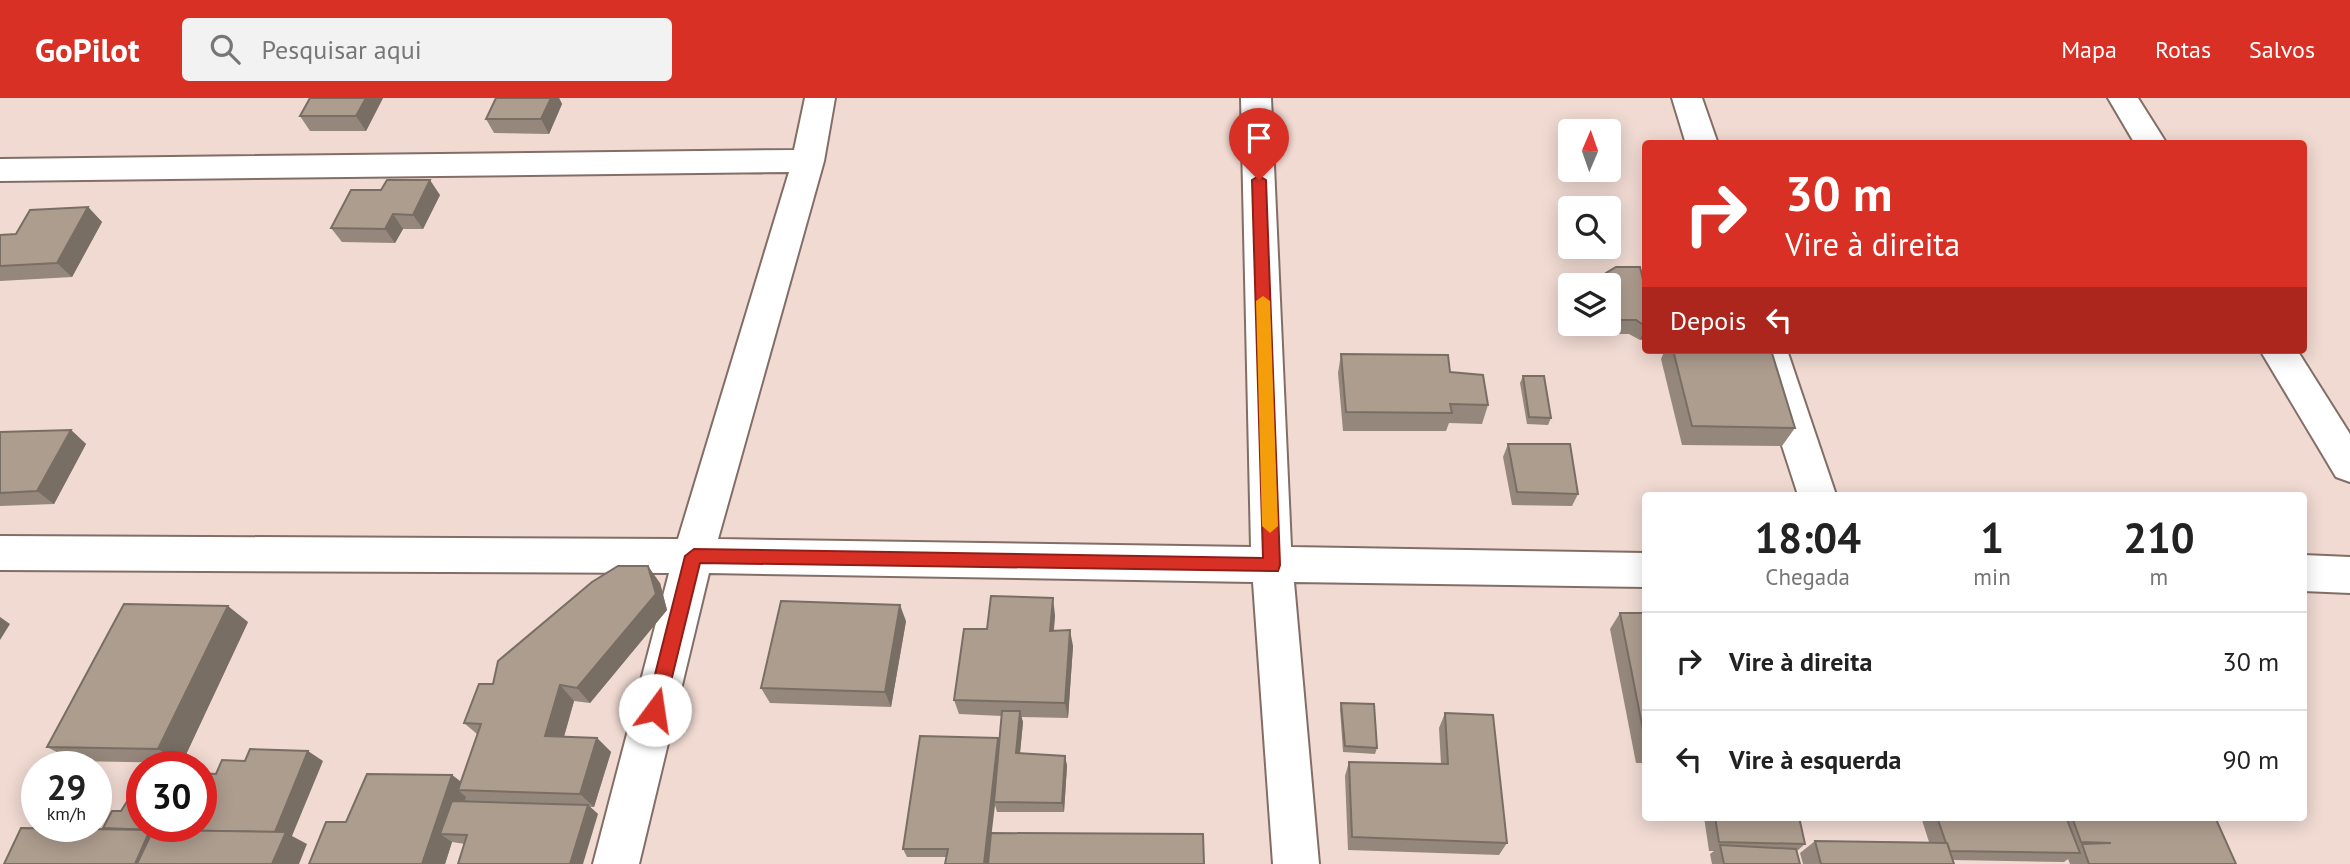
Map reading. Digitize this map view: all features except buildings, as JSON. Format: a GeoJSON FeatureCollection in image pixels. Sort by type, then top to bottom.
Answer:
{"type":"FeatureCollection","features":[{"type":"Feature","properties":{"kind":"street"},"geometry":{"type":"LineString","coordinates":[[616,864],[694,556],[808,162],[820,98]]}},
{"type":"Feature","properties":{"kind":"street"},"geometry":{"type":"LineString","coordinates":[[1256,98],[1272,565],[1296,864]]}},
{"type":"Feature","properties":{"kind":"street"},"geometry":{"type":"LineString","coordinates":[[1687,98],[1701,140]]}},
{"type":"Feature","properties":{"kind":"street"},"geometry":{"type":"LineString","coordinates":[[2123,98],[2149,140]]}},
{"type":"Feature","properties":{"kind":"street"},"geometry":{"type":"LineString","coordinates":[[0,170],[808,162]]}},
{"type":"Feature","properties":{"kind":"street"},"geometry":{"type":"LineString","coordinates":[[1770,354],[1816,492]]}},
{"type":"Feature","properties":{"kind":"street"},"geometry":{"type":"LineString","coordinates":[[2280,354],[2350,466]]}},
{"type":"Feature","properties":{"kind":"street"},"geometry":{"type":"LineString","coordinates":[[0,553],[694,556],[1642,570]]}},
{"type":"Feature","properties":{"kind":"street"},"geometry":{"type":"LineString","coordinates":[[2307,573],[2350,575]]}},
{"type":"Feature","properties":{"kind":"slow traffic"},"geometry":{"type":"LineString","coordinates":[[1263,301],[1270,526]]}},
{"type":"Feature","properties":{"kind":"route"},"geometry":{"type":"LineString","coordinates":[[655,710],[694,556],[1272,565],[1259,180]]}}]}
